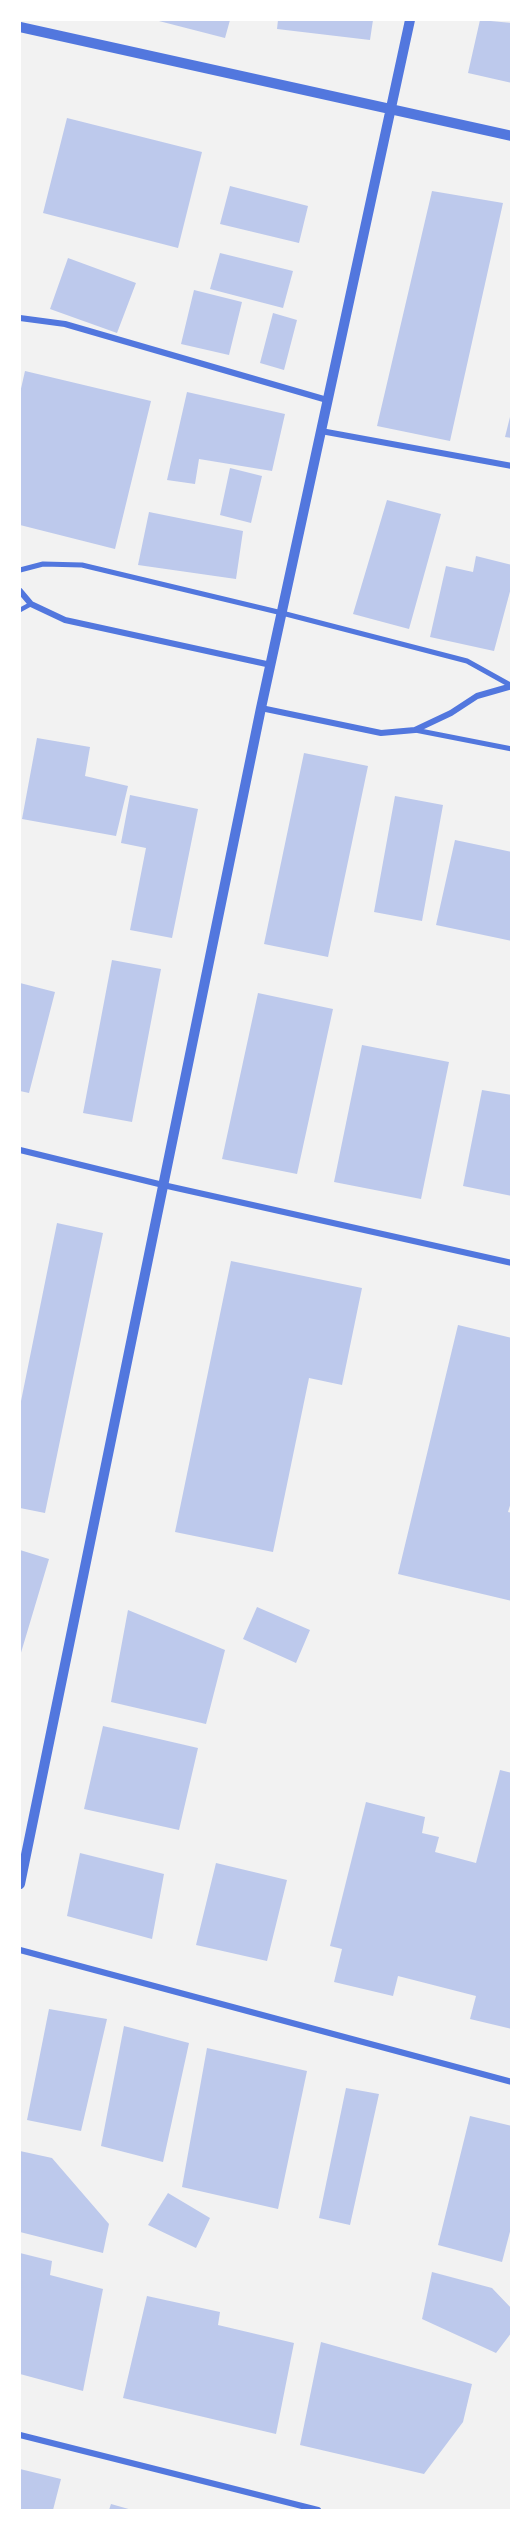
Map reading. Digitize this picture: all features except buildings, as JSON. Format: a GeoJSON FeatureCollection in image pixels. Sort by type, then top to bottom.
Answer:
{"type":"FeatureCollection","features":[{"type":"Feature","properties":{"kind":"street"},"geometry":{"type":"LineString","coordinates":[[20,1884],[261,708],[410,20]]}},
{"type":"Feature","properties":{"kind":"street"},"geometry":{"type":"LineString","coordinates":[[20,27],[512,136]]}},
{"type":"Feature","properties":{"kind":"street"},"geometry":{"type":"LineString","coordinates":[[20,318],[65,324],[327,400]]}},
{"type":"Feature","properties":{"kind":"street"},"geometry":{"type":"LineString","coordinates":[[321,431],[512,466]]}},
{"type":"Feature","properties":{"kind":"street"},"geometry":{"type":"LineString","coordinates":[[20,570],[43,564],[82,566],[282,613],[467,661],[512,686]]}},
{"type":"Feature","properties":{"kind":"street"},"geometry":{"type":"LineString","coordinates":[[20,591],[31,604],[65,620],[271,665]]}},
{"type":"Feature","properties":{"kind":"street"},"geometry":{"type":"LineString","coordinates":[[415,730],[451,713],[477,696],[512,686]]}},
{"type":"Feature","properties":{"kind":"street"},"geometry":{"type":"LineString","coordinates":[[261,708],[381,733],[415,730],[512,749]]}},
{"type":"Feature","properties":{"kind":"street"},"geometry":{"type":"LineString","coordinates":[[20,1150],[163,1185],[512,1263]]}},
{"type":"Feature","properties":{"kind":"street"},"geometry":{"type":"LineString","coordinates":[[20,1950],[512,2082]]}},
{"type":"Feature","properties":{"kind":"street"},"geometry":{"type":"LineString","coordinates":[[20,2435],[318,2511]]}},
{"type":"Feature","properties":{"kind":"lane"},"geometry":{"type":"LineString","coordinates":[[20,610],[31,604]]}}]}
